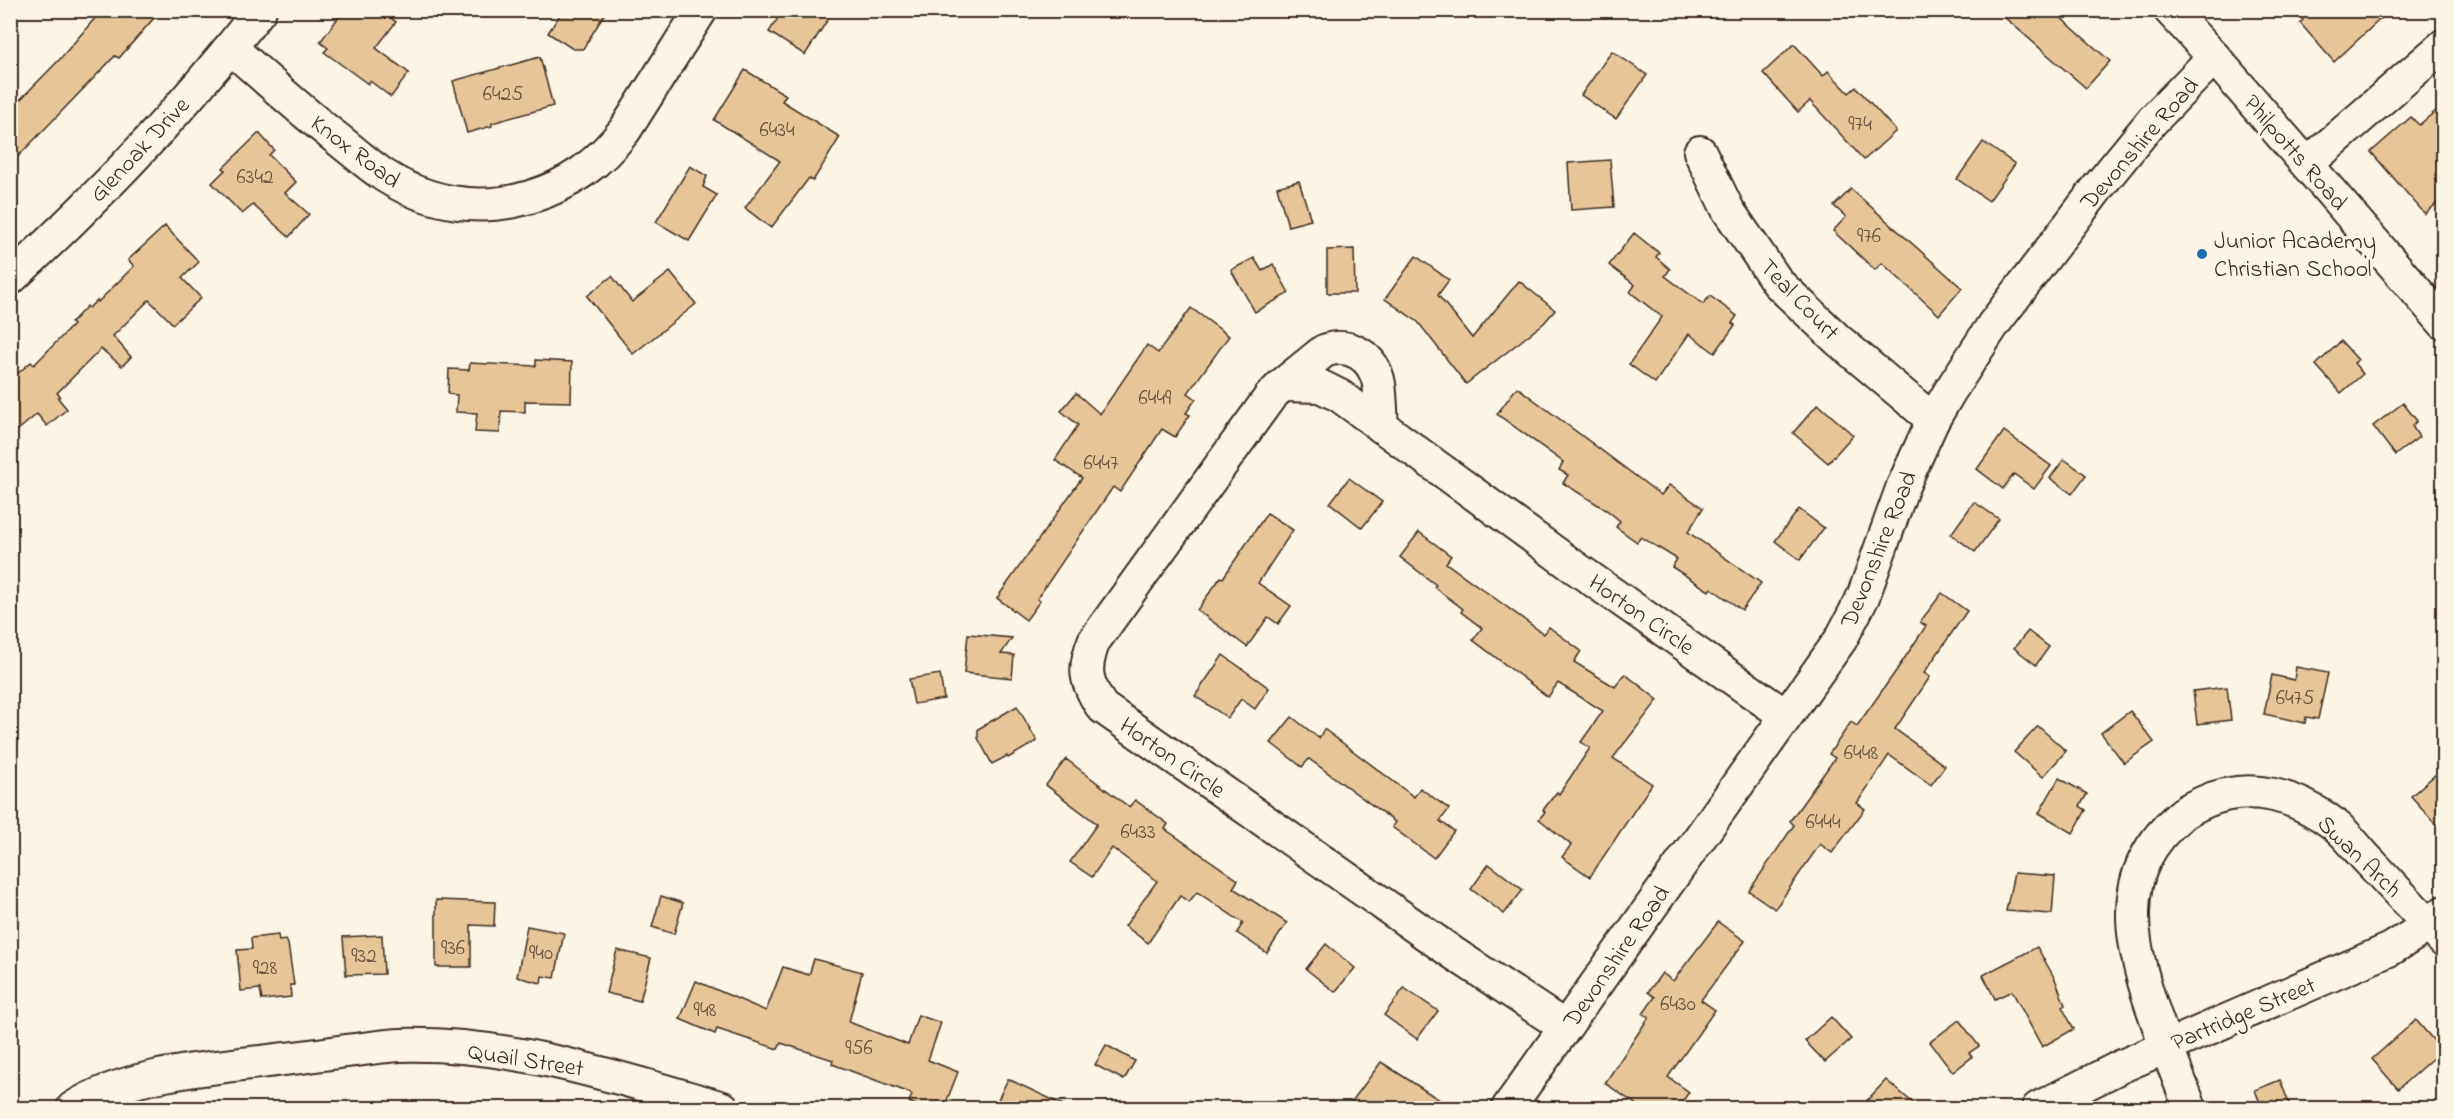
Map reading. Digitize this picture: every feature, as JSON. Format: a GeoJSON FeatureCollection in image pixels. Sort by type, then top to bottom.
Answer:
{"type":"FeatureCollection","features":[{"type":"Feature","properties":{"kind":"street","name":"Glenoak Drive"},"geometry":{"type":"LineString","coordinates":[[10,279],[154,136],[231,48],[260,10]]}},
{"type":"Feature","properties":{"kind":"street","name":"Knox Road"},"geometry":{"type":"LineString","coordinates":[[231,48],[302,111],[384,176],[408,190],[442,201],[476,206],[514,202],[551,191],[584,172],[611,147],[625,130],[701,10]]}},
{"type":"Feature","properties":{"kind":"street","name":"Philpotts Road"},"geometry":{"type":"LineString","coordinates":[[2170,10],[2214,57],[2444,322]]}},
{"type":"Feature","properties":{"kind":"street"},"geometry":{"type":"LineString","coordinates":[[2307,164],[2444,45]]}},
{"type":"Feature","properties":{"kind":"street","name":"Devonshire Road"},"geometry":{"type":"LineString","coordinates":[[1508,1108],[1841,639],[1863,597],[1903,486],[1933,420],[1993,325],[2099,186],[2152,121],[2214,57]]}},
{"type":"Feature","properties":{"kind":"street","name":"Teal Court"},"geometry":{"type":"LineString","coordinates":[[1700,152],[1728,210],[1778,283],[1838,340],[1933,420]]}},
{"type":"Feature","properties":{"kind":"street","name":"Horton Circle"},"geometry":{"type":"LineString","coordinates":[[1382,427],[1379,383],[1371,364],[1361,354],[1347,347],[1324,351],[1282,385],[1270,397],[1219,466],[1094,641],[1087,658],[1086,673],[1089,688],[1102,707],[1453,953],[1565,1027]]}},
{"type":"Feature","properties":{"kind":"street","name":"Horton Circle"},"geometry":{"type":"LineString","coordinates":[[1282,385],[1320,386],[1340,396],[1583,573],[1786,716]]}},
{"type":"Feature","properties":{"kind":"street","name":"Swan Arch"},"geometry":{"type":"LineString","coordinates":[[2190,1108],[2150,1000],[2135,944],[2133,912],[2137,882],[2147,854],[2161,831],[2186,810],[2220,794],[2247,790],[2274,794],[2307,807],[2337,826],[2439,926]]}},
{"type":"Feature","properties":{"kind":"street","name":"Partridge Street"},"geometry":{"type":"LineString","coordinates":[[2038,1108],[2122,1066],[2439,926]]}},
{"type":"Feature","properties":{"kind":"street","name":"Quail Street"},"geometry":{"type":"LineString","coordinates":[[73,1108],[127,1084],[160,1076],[399,1045],[486,1049],[545,1058],[723,1108]]}},
{"type":"Feature","properties":{"kind":"building"},"geometry":{"type":"Polygon","coordinates":[[[102,10],[161,10],[119,58],[115,56],[10,165],[10,110],[60,59],[102,10]]]}},
{"type":"Feature","properties":{"kind":"building"},"geometry":{"type":"Polygon","coordinates":[[[344,10],[381,10],[396,22],[376,48],[409,73],[391,97],[370,81],[368,84],[324,52],[328,48],[320,42],[344,10]]]}},
{"type":"Feature","properties":{"kind":"building"},"geometry":{"type":"Polygon","coordinates":[[[563,10],[607,10],[583,49],[573,49],[548,33],[563,10]]]}},
{"type":"Feature","properties":{"kind":"building"},"geometry":{"type":"Polygon","coordinates":[[[783,10],[834,10],[805,55],[769,32],[783,10]]]}},
{"type":"Feature","properties":{"kind":"building"},"geometry":{"type":"Polygon","coordinates":[[[1996,10],[2052,10],[2110,61],[2086,88],[1996,10]]]}},
{"type":"Feature","properties":{"kind":"building"},"geometry":{"type":"Polygon","coordinates":[[[2295,10],[2390,10],[2334,62],[2300,23],[2303,20],[2295,10]]]}},
{"type":"Feature","properties":{"kind":"building"},"geometry":{"type":"Polygon","coordinates":[[[1794,44],[1823,76],[1828,71],[1849,93],[1856,87],[1896,131],[1864,160],[1810,101],[1798,112],[1763,73],[1794,44]]]}},
{"type":"Feature","properties":{"kind":"building"},"geometry":{"type":"Polygon","coordinates":[[[1612,51],[1647,75],[1616,119],[1581,95],[1612,51]]]}},
{"type":"Feature","properties":{"kind":"building"},"geometry":{"type":"Polygon","coordinates":[[[540,57],[553,106],[492,123],[492,126],[467,133],[453,81],[540,57]]]}},
{"type":"Feature","properties":{"kind":"building"},"geometry":{"type":"Polygon","coordinates":[[[745,70],[786,95],[782,101],[840,137],[813,181],[809,178],[771,228],[745,208],[780,161],[714,120],[745,70]]]}},
{"type":"Feature","properties":{"kind":"building"},"geometry":{"type":"Polygon","coordinates":[[[2444,104],[2444,197],[2425,214],[2371,152],[2411,117],[2419,125],[2444,104]]]}},
{"type":"Feature","properties":{"kind":"building"},"geometry":{"type":"Polygon","coordinates":[[[259,133],[274,150],[269,155],[296,182],[285,193],[309,214],[289,237],[253,205],[242,214],[212,183],[225,170],[223,168],[259,133]]]}},
{"type":"Feature","properties":{"kind":"building"},"geometry":{"type":"Polygon","coordinates":[[[1983,142],[2015,164],[1989,201],[1957,179],[1983,142]]]}},
{"type":"Feature","properties":{"kind":"building"},"geometry":{"type":"Polygon","coordinates":[[[1610,160],[1614,207],[1571,210],[1568,163],[1610,160]]]}},
{"type":"Feature","properties":{"kind":"building"},"geometry":{"type":"Polygon","coordinates":[[[690,166],[707,176],[703,187],[717,195],[689,241],[656,222],[690,166]]]}},
{"type":"Feature","properties":{"kind":"building"},"geometry":{"type":"Polygon","coordinates":[[[1299,181],[1311,220],[1288,226],[1277,187],[1299,181]]]}},
{"type":"Feature","properties":{"kind":"building"},"geometry":{"type":"Polygon","coordinates":[[[1851,189],[1962,288],[1939,315],[1882,263],[1875,270],[1833,231],[1846,217],[1834,206],[1851,189]]]}},
{"type":"Feature","properties":{"kind":"building"},"geometry":{"type":"Polygon","coordinates":[[[165,226],[199,262],[182,278],[201,298],[173,324],[149,300],[113,336],[131,357],[122,366],[101,349],[57,393],[60,396],[58,398],[67,409],[47,426],[37,414],[10,437],[10,380],[31,362],[34,365],[73,325],[71,323],[87,306],[89,308],[97,300],[98,302],[134,266],[128,260],[165,226]]]}},
{"type":"Feature","properties":{"kind":"building"},"geometry":{"type":"Polygon","coordinates":[[[1634,233],[1659,253],[1656,257],[1670,269],[1665,276],[1703,304],[1710,296],[1737,316],[1732,323],[1735,325],[1715,353],[1689,334],[1655,383],[1629,364],[1662,317],[1630,292],[1635,285],[1609,265],[1634,233]]]}},
{"type":"Feature","properties":{"kind":"building"},"geometry":{"type":"Polygon","coordinates":[[[1354,249],[1355,293],[1327,293],[1327,250],[1354,249]]]}},
{"type":"Feature","properties":{"kind":"building"},"geometry":{"type":"Polygon","coordinates":[[[1416,256],[1449,280],[1438,295],[1472,338],[1519,281],[1555,310],[1544,323],[1466,384],[1418,322],[1385,299],[1416,256]]]}},
{"type":"Feature","properties":{"kind":"building"},"geometry":{"type":"Polygon","coordinates":[[[1254,258],[1262,271],[1273,264],[1289,293],[1255,312],[1231,270],[1254,258]]]}},
{"type":"Feature","properties":{"kind":"building"},"geometry":{"type":"Polygon","coordinates":[[[670,272],[696,304],[633,354],[587,296],[612,276],[632,302],[670,272]]]}},
{"type":"Feature","properties":{"kind":"building"},"geometry":{"type":"Polygon","coordinates":[[[1191,308],[1229,336],[1188,393],[1196,399],[1186,413],[1190,415],[1175,437],[1162,429],[1120,492],[1113,487],[1037,599],[1040,601],[1026,620],[997,598],[1082,478],[1055,460],[1078,425],[1061,411],[1076,393],[1100,414],[1147,345],[1158,353],[1191,308]]]}},
{"type":"Feature","properties":{"kind":"building"},"geometry":{"type":"Polygon","coordinates":[[[2341,341],[2358,360],[2354,363],[2363,374],[2341,393],[2316,365],[2341,341]]]}},
{"type":"Feature","properties":{"kind":"building"},"geometry":{"type":"Polygon","coordinates":[[[536,360],[572,362],[571,402],[525,401],[525,412],[501,411],[500,433],[475,432],[477,413],[456,412],[457,395],[448,394],[449,369],[469,370],[470,363],[536,366],[536,360]]]}},
{"type":"Feature","properties":{"kind":"building"},"geometry":{"type":"Polygon","coordinates":[[[1517,387],[1661,495],[1669,485],[1703,508],[1688,532],[1761,583],[1742,610],[1711,588],[1709,591],[1672,567],[1677,559],[1641,537],[1637,542],[1616,527],[1620,521],[1608,511],[1563,483],[1568,475],[1559,470],[1563,462],[1497,414],[1517,387]]]}},
{"type":"Feature","properties":{"kind":"building"},"geometry":{"type":"Polygon","coordinates":[[[2403,403],[2417,421],[2412,426],[2419,437],[2395,455],[2373,426],[2403,403]]]}},
{"type":"Feature","properties":{"kind":"building"},"geometry":{"type":"Polygon","coordinates":[[[1818,404],[1853,435],[1828,463],[1793,433],[1818,404]]]}},
{"type":"Feature","properties":{"kind":"building"},"geometry":{"type":"Polygon","coordinates":[[[2004,431],[2051,466],[2034,489],[2014,474],[2003,489],[1977,469],[2004,431]]]}},
{"type":"Feature","properties":{"kind":"building"},"geometry":{"type":"Polygon","coordinates":[[[2064,459],[2086,475],[2072,494],[2050,478],[2064,459]]]}},
{"type":"Feature","properties":{"kind":"building"},"geometry":{"type":"Polygon","coordinates":[[[1349,478],[1382,502],[1362,528],[1330,503],[1349,478]]]}},
{"type":"Feature","properties":{"kind":"building"},"geometry":{"type":"Polygon","coordinates":[[[1974,502],[1999,519],[1975,552],[1951,534],[1974,502]]]}},
{"type":"Feature","properties":{"kind":"building"},"geometry":{"type":"Polygon","coordinates":[[[1799,509],[1824,528],[1800,560],[1775,541],[1799,509]]]}},
{"type":"Feature","properties":{"kind":"building"},"geometry":{"type":"Polygon","coordinates":[[[1267,513],[1293,530],[1258,583],[1291,606],[1278,624],[1268,617],[1247,647],[1197,610],[1221,577],[1223,578],[1267,513]]]}},
{"type":"Feature","properties":{"kind":"building"},"geometry":{"type":"Polygon","coordinates":[[[1419,532],[1451,556],[1446,563],[1544,634],[1549,627],[1581,651],[1574,662],[1615,687],[1625,674],[1658,700],[1613,758],[1652,784],[1590,877],[1562,857],[1571,845],[1539,819],[1545,812],[1543,810],[1557,792],[1559,794],[1590,748],[1581,742],[1603,711],[1558,683],[1548,697],[1473,640],[1482,628],[1461,612],[1463,609],[1434,587],[1436,585],[1400,557],[1419,532]]]}},
{"type":"Feature","properties":{"kind":"building"},"geometry":{"type":"Polygon","coordinates":[[[1942,593],[1967,611],[1924,673],[1930,677],[1895,729],[1945,766],[1931,785],[1889,755],[1857,803],[1865,809],[1832,853],[1820,844],[1775,909],[1749,891],[1794,825],[1790,821],[1835,758],[1829,754],[1851,722],[1857,726],[1896,671],[1926,626],[1920,622],[1942,593]]]}},
{"type":"Feature","properties":{"kind":"building"},"geometry":{"type":"Polygon","coordinates":[[[2028,631],[2049,647],[2036,665],[2014,648],[2028,631]]]}},
{"type":"Feature","properties":{"kind":"building"},"geometry":{"type":"Polygon","coordinates":[[[968,634],[1012,638],[1001,654],[1014,655],[1012,678],[964,673],[968,634]]]}},
{"type":"Feature","properties":{"kind":"building"},"geometry":{"type":"Polygon","coordinates":[[[1223,655],[1269,688],[1255,709],[1241,699],[1228,718],[1195,696],[1223,655]]]}},
{"type":"Feature","properties":{"kind":"building"},"geometry":{"type":"Polygon","coordinates":[[[2296,667],[2328,673],[2318,719],[2306,717],[2305,723],[2264,714],[2272,675],[2294,680],[2296,667]]]}},
{"type":"Feature","properties":{"kind":"building"},"geometry":{"type":"Polygon","coordinates":[[[940,674],[944,699],[914,704],[909,679],[940,674]]]}},
{"type":"Feature","properties":{"kind":"building"},"geometry":{"type":"Polygon","coordinates":[[[2227,687],[2231,720],[2197,724],[2193,691],[2227,687]]]}},
{"type":"Feature","properties":{"kind":"building"},"geometry":{"type":"Polygon","coordinates":[[[1017,706],[1037,741],[1008,758],[1007,756],[992,764],[978,738],[978,729],[1017,706]]]}},
{"type":"Feature","properties":{"kind":"building"},"geometry":{"type":"Polygon","coordinates":[[[2130,711],[2154,742],[2124,763],[2101,733],[2130,711]]]}},
{"type":"Feature","properties":{"kind":"building"},"geometry":{"type":"Polygon","coordinates":[[[1292,717],[1319,738],[1324,729],[1414,797],[1420,788],[1449,809],[1440,821],[1454,831],[1434,858],[1392,827],[1395,822],[1309,759],[1302,767],[1271,743],[1292,717]]]}},
{"type":"Feature","properties":{"kind":"building"},"geometry":{"type":"Polygon","coordinates":[[[2038,726],[2066,751],[2043,777],[2014,752],[2038,726]]]}},
{"type":"Feature","properties":{"kind":"building"},"geometry":{"type":"Polygon","coordinates":[[[1066,759],[1129,807],[1135,800],[1168,824],[1165,829],[1238,880],[1233,888],[1287,923],[1267,953],[1237,933],[1243,923],[1197,892],[1189,902],[1180,896],[1148,943],[1125,926],[1157,881],[1112,848],[1092,877],[1070,862],[1097,824],[1046,785],[1066,759]]]}},
{"type":"Feature","properties":{"kind":"building"},"geometry":{"type":"Polygon","coordinates":[[[2444,767],[2444,833],[2411,796],[2444,767]]]}},
{"type":"Feature","properties":{"kind":"building"},"geometry":{"type":"Polygon","coordinates":[[[2059,778],[2087,794],[2080,806],[2086,810],[2073,833],[2039,813],[2059,778]]]}},
{"type":"Feature","properties":{"kind":"building"},"geometry":{"type":"Polygon","coordinates":[[[1489,864],[1523,890],[1504,914],[1471,889],[1489,864]]]}},
{"type":"Feature","properties":{"kind":"building"},"geometry":{"type":"Polygon","coordinates":[[[2014,873],[2055,876],[2052,914],[2006,911],[2014,873]]]}},
{"type":"Feature","properties":{"kind":"building"},"geometry":{"type":"Polygon","coordinates":[[[661,896],[683,903],[674,934],[652,927],[661,896]]]}},
{"type":"Feature","properties":{"kind":"building"},"geometry":{"type":"Polygon","coordinates":[[[436,900],[495,902],[494,926],[471,925],[471,967],[436,967],[436,900]]]}},
{"type":"Feature","properties":{"kind":"building"},"geometry":{"type":"Polygon","coordinates":[[[1718,922],[1745,941],[1701,1000],[1715,1010],[1668,1077],[1689,1092],[1678,1108],[1641,1108],[1605,1083],[1649,1017],[1643,1014],[1655,997],[1648,992],[1662,973],[1673,981],[1718,922]]]}},
{"type":"Feature","properties":{"kind":"building"},"geometry":{"type":"Polygon","coordinates":[[[527,926],[564,933],[555,978],[542,976],[541,983],[517,977],[527,926]]]}},
{"type":"Feature","properties":{"kind":"building"},"geometry":{"type":"Polygon","coordinates":[[[278,935],[279,941],[286,940],[288,944],[294,985],[290,985],[291,997],[262,1000],[260,989],[241,991],[237,950],[252,949],[251,938],[278,935]]]}},
{"type":"Feature","properties":{"kind":"building"},"geometry":{"type":"Polygon","coordinates":[[[382,935],[384,974],[346,975],[343,937],[382,935]]]}},
{"type":"Feature","properties":{"kind":"building"},"geometry":{"type":"Polygon","coordinates":[[[1326,944],[1355,968],[1335,992],[1306,969],[1326,944]]]}},
{"type":"Feature","properties":{"kind":"building"},"geometry":{"type":"Polygon","coordinates":[[[2037,947],[2055,979],[2065,1005],[2062,1007],[2074,1029],[2042,1047],[2012,991],[1995,999],[1983,975],[2037,947]]]}},
{"type":"Feature","properties":{"kind":"building"},"geometry":{"type":"Polygon","coordinates":[[[617,950],[651,958],[640,1001],[606,993],[617,950]]]}},
{"type":"Feature","properties":{"kind":"building"},"geometry":{"type":"Polygon","coordinates":[[[814,959],[862,972],[849,1022],[908,1045],[918,1015],[941,1023],[928,1060],[958,1072],[944,1108],[923,1108],[909,1102],[912,1095],[910,1093],[832,1064],[833,1060],[781,1043],[778,1049],[717,1029],[715,1034],[680,1019],[696,981],[766,1011],[783,967],[809,975],[814,959]]]}},
{"type":"Feature","properties":{"kind":"building"},"geometry":{"type":"Polygon","coordinates":[[[1404,988],[1438,1011],[1417,1039],[1384,1015],[1404,988]]]}},
{"type":"Feature","properties":{"kind":"building"},"geometry":{"type":"Polygon","coordinates":[[[1831,1017],[1851,1039],[1825,1062],[1805,1041],[1831,1017]]]}},
{"type":"Feature","properties":{"kind":"building"},"geometry":{"type":"Polygon","coordinates":[[[1959,1020],[1979,1046],[1969,1053],[1972,1057],[1953,1072],[1930,1042],[1959,1020]]]}},
{"type":"Feature","properties":{"kind":"building"},"geometry":{"type":"Polygon","coordinates":[[[2416,1020],[2442,1050],[2398,1089],[2372,1059],[2416,1020]]]}},
{"type":"Feature","properties":{"kind":"building"},"geometry":{"type":"Polygon","coordinates":[[[1106,1045],[1135,1061],[1124,1080],[1095,1065],[1106,1045]]]}},
{"type":"Feature","properties":{"kind":"building"},"geometry":{"type":"Polygon","coordinates":[[[1381,1062],[1452,1108],[1347,1108],[1381,1062]]]}},
{"type":"Feature","properties":{"kind":"building"},"geometry":{"type":"Polygon","coordinates":[[[1008,1079],[1070,1108],[994,1108],[1008,1079]]]}},
{"type":"Feature","properties":{"kind":"building"},"geometry":{"type":"Polygon","coordinates":[[[1886,1080],[1919,1108],[1860,1108],[1886,1080]]]}},
{"type":"Feature","properties":{"kind":"building"},"geometry":{"type":"Polygon","coordinates":[[[2280,1080],[2291,1108],[2262,1108],[2255,1090],[2280,1080]]]}},
{"type":"Feature","properties":{"kind":"place","name":"Junior Academy Christian School"},"geometry":{"type":"Point","coordinates":[2202,254]}}]}
